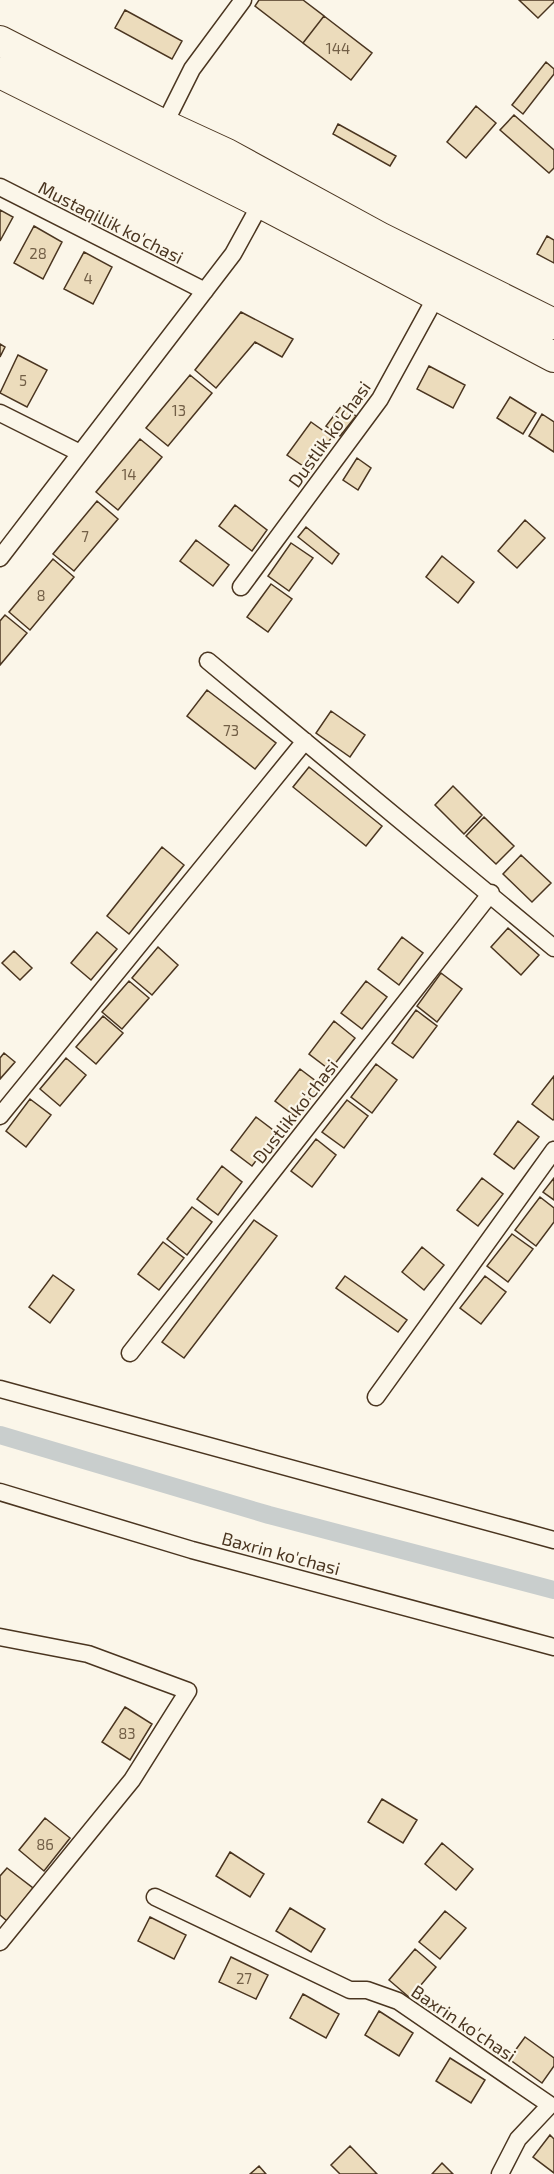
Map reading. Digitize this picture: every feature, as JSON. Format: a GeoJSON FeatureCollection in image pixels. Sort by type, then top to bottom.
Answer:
{"type":"FeatureCollection","features":[{"type":"Feature","properties":{"kind":"highway"},"geometry":{"type":"LineString","coordinates":[[0,41],[164,125],[227,154],[380,237],[554,324]]}},
{"type":"Feature","properties":{"kind":"highway"},"geometry":{"type":"LineString","coordinates":[[0,73],[261,203],[554,357]]}},
{"type":"Feature","properties":{"kind":"street"},"geometry":{"type":"LineString","coordinates":[[164,125],[192,69],[243,0]]}},
{"type":"Feature","properties":{"kind":"street","name":"Mustaqillik ko'chasi"},"geometry":{"type":"LineString","coordinates":[[0,187],[205,291]]}},
{"type":"Feature","properties":{"kind":"street"},"geometry":{"type":"LineString","coordinates":[[0,558],[233,254],[261,203]]}},
{"type":"Feature","properties":{"kind":"street","name":"Dustlik ko'chasi"},"geometry":{"type":"LineString","coordinates":[[241,587],[380,399],[437,295]]}},
{"type":"Feature","properties":{"kind":"street"},"geometry":{"type":"LineString","coordinates":[[0,413],[80,453]]}},
{"type":"Feature","properties":{"kind":"street"},"geometry":{"type":"LineString","coordinates":[[208,661],[491,893],[554,948]]}},
{"type":"Feature","properties":{"kind":"street"},"geometry":{"type":"LineString","coordinates":[[0,1116],[305,741]]}},
{"type":"Feature","properties":{"kind":"street","name":"Dustlik ko'chasi"},"geometry":{"type":"LineString","coordinates":[[130,1353],[491,893]]}},
{"type":"Feature","properties":{"kind":"street"},"geometry":{"type":"LineString","coordinates":[[376,1396],[554,1150]]}},
{"type":"Feature","properties":{"kind":"street"},"geometry":{"type":"LineString","coordinates":[[0,1389],[554,1540]]}},
{"type":"Feature","properties":{"kind":"street","name":"Baxrin ko'chasi"},"geometry":{"type":"LineString","coordinates":[[0,1492],[192,1550],[554,1647]]}},
{"type":"Feature","properties":{"kind":"street"},"geometry":{"type":"LineString","coordinates":[[0,1637],[87,1654],[188,1691],[132,1780],[0,1942]]}},
{"type":"Feature","properties":{"kind":"street","name":"Baxrin ko'chasi"},"geometry":{"type":"LineString","coordinates":[[155,1897],[350,1990],[367,1990],[399,2001],[552,2106],[518,2139],[500,2174]]}},
{"type":"Feature","properties":{"kind":"building"},"geometry":{"type":"Polygon","coordinates":[[[259,0],[303,0],[324,16],[303,43],[255,6],[259,0]]]}},
{"type":"Feature","properties":{"kind":"building"},"geometry":{"type":"Polygon","coordinates":[[[519,0],[554,0],[554,2],[538,18],[519,0]]]}},
{"type":"Feature","properties":{"kind":"building"},"geometry":{"type":"Polygon","coordinates":[[[125,10],[182,41],[172,59],[115,28],[125,10]]]}},
{"type":"Feature","properties":{"kind":"building"},"geometry":{"type":"Polygon","coordinates":[[[324,16],[372,53],[351,80],[303,43],[324,16]]]}},
{"type":"Feature","properties":{"kind":"building"},"geometry":{"type":"Polygon","coordinates":[[[546,62],[554,69],[554,74],[523,114],[512,105],[546,62]]]}},
{"type":"Feature","properties":{"kind":"building"},"geometry":{"type":"Polygon","coordinates":[[[476,106],[496,123],[466,158],[447,142],[476,106]]]}},
{"type":"Feature","properties":{"kind":"building"},"geometry":{"type":"Polygon","coordinates":[[[514,115],[554,150],[554,168],[549,173],[500,130],[514,115]]]}},
{"type":"Feature","properties":{"kind":"building"},"geometry":{"type":"Polygon","coordinates":[[[338,124],[396,156],[390,166],[333,134],[338,124]]]}},
{"type":"Feature","properties":{"kind":"building"},"geometry":{"type":"Polygon","coordinates":[[[0,210],[13,217],[0,241],[0,210]]]}},
{"type":"Feature","properties":{"kind":"building"},"geometry":{"type":"Polygon","coordinates":[[[34,226],[62,242],[43,279],[14,263],[34,226]]]}},
{"type":"Feature","properties":{"kind":"building"},"geometry":{"type":"Polygon","coordinates":[[[547,236],[554,240],[554,263],[537,254],[547,236]]]}},
{"type":"Feature","properties":{"kind":"building"},"geometry":{"type":"Polygon","coordinates":[[[84,252],[112,267],[93,304],[64,289],[84,252]]]}},
{"type":"Feature","properties":{"kind":"building"},"geometry":{"type":"Polygon","coordinates":[[[241,312],[293,339],[282,357],[255,342],[216,388],[195,370],[241,312]]]}},
{"type":"Feature","properties":{"kind":"building"},"geometry":{"type":"Polygon","coordinates":[[[0,344],[5,347],[0,357],[0,344]]]}},
{"type":"Feature","properties":{"kind":"building"},"geometry":{"type":"Polygon","coordinates":[[[18,355],[47,370],[27,407],[0,393],[18,355]]]}},
{"type":"Feature","properties":{"kind":"building"},"geometry":{"type":"Polygon","coordinates":[[[429,366],[465,385],[453,408],[417,389],[429,366]]]}},
{"type":"Feature","properties":{"kind":"building"},"geometry":{"type":"Polygon","coordinates":[[[190,375],[212,393],[168,446],[146,428],[190,375]]]}},
{"type":"Feature","properties":{"kind":"building"},"geometry":{"type":"Polygon","coordinates":[[[510,397],[536,413],[523,434],[497,418],[510,397]]]}},
{"type":"Feature","properties":{"kind":"building"},"geometry":{"type":"Polygon","coordinates":[[[342,405],[356,416],[340,436],[326,426],[342,405]]]}},
{"type":"Feature","properties":{"kind":"building"},"geometry":{"type":"Polygon","coordinates":[[[542,414],[554,422],[554,452],[529,436],[542,414]]]}},
{"type":"Feature","properties":{"kind":"building"},"geometry":{"type":"Polygon","coordinates":[[[311,422],[332,437],[309,470],[287,455],[311,422]]]}},
{"type":"Feature","properties":{"kind":"building"},"geometry":{"type":"Polygon","coordinates":[[[140,439],[162,457],[118,510],[96,492],[140,439]]]}},
{"type":"Feature","properties":{"kind":"building"},"geometry":{"type":"Polygon","coordinates":[[[357,458],[371,468],[358,490],[343,480],[357,458]]]}},
{"type":"Feature","properties":{"kind":"building"},"geometry":{"type":"Polygon","coordinates":[[[97,501],[118,519],[74,571],[53,554],[97,501]]]}},
{"type":"Feature","properties":{"kind":"building"},"geometry":{"type":"Polygon","coordinates":[[[235,505],[267,530],[252,551],[219,526],[235,505]]]}},
{"type":"Feature","properties":{"kind":"building"},"geometry":{"type":"Polygon","coordinates":[[[525,520],[545,538],[517,568],[498,551],[525,520]]]}},
{"type":"Feature","properties":{"kind":"building"},"geometry":{"type":"Polygon","coordinates":[[[306,527],[339,554],[332,564],[298,537],[306,527]]]}},
{"type":"Feature","properties":{"kind":"building"},"geometry":{"type":"Polygon","coordinates":[[[196,540],[229,565],[213,586],[180,561],[196,540]]]}},
{"type":"Feature","properties":{"kind":"building"},"geometry":{"type":"Polygon","coordinates":[[[291,543],[313,558],[289,591],[268,576],[291,543]]]}},
{"type":"Feature","properties":{"kind":"building"},"geometry":{"type":"Polygon","coordinates":[[[442,556],[474,582],[458,603],[426,577],[442,556]]]}},
{"type":"Feature","properties":{"kind":"building"},"geometry":{"type":"Polygon","coordinates":[[[53,559],[74,577],[30,630],[9,612],[53,559]]]}},
{"type":"Feature","properties":{"kind":"building"},"geometry":{"type":"Polygon","coordinates":[[[271,584],[292,599],[268,632],[247,617],[271,584]]]}},
{"type":"Feature","properties":{"kind":"building"},"geometry":{"type":"Polygon","coordinates":[[[5,615],[27,633],[0,665],[0,621],[5,615]]]}},
{"type":"Feature","properties":{"kind":"building"},"geometry":{"type":"Polygon","coordinates":[[[207,690],[276,743],[255,769],[187,716],[207,690]]]}},
{"type":"Feature","properties":{"kind":"building"},"geometry":{"type":"Polygon","coordinates":[[[331,711],[365,735],[350,757],[316,733],[331,711]]]}},
{"type":"Feature","properties":{"kind":"building"},"geometry":{"type":"Polygon","coordinates":[[[309,767],[382,826],[366,846],[293,787],[309,767]]]}},
{"type":"Feature","properties":{"kind":"building"},"geometry":{"type":"Polygon","coordinates":[[[453,786],[482,815],[464,834],[435,805],[453,786]]]}},
{"type":"Feature","properties":{"kind":"building"},"geometry":{"type":"Polygon","coordinates":[[[484,817],[514,846],[496,864],[466,836],[484,817]]]}},
{"type":"Feature","properties":{"kind":"building"},"geometry":{"type":"Polygon","coordinates":[[[162,847],[184,865],[129,934],[107,916],[162,847]]]}},
{"type":"Feature","properties":{"kind":"building"},"geometry":{"type":"Polygon","coordinates":[[[521,855],[551,883],[532,902],[503,874],[521,855]]]}},
{"type":"Feature","properties":{"kind":"building"},"geometry":{"type":"Polygon","coordinates":[[[508,928],[539,955],[521,975],[491,947],[508,928]]]}},
{"type":"Feature","properties":{"kind":"building"},"geometry":{"type":"Polygon","coordinates":[[[97,932],[117,949],[91,980],[71,963],[97,932]]]}},
{"type":"Feature","properties":{"kind":"building"},"geometry":{"type":"Polygon","coordinates":[[[402,937],[423,953],[399,985],[378,969],[402,937]]]}},
{"type":"Feature","properties":{"kind":"building"},"geometry":{"type":"Polygon","coordinates":[[[158,947],[178,965],[152,995],[132,978],[158,947]]]}},
{"type":"Feature","properties":{"kind":"building"},"geometry":{"type":"Polygon","coordinates":[[[14,951],[32,968],[20,980],[2,963],[14,951]]]}},
{"type":"Feature","properties":{"kind":"building"},"geometry":{"type":"Polygon","coordinates":[[[441,973],[462,989],[437,1022],[417,1006],[441,973]]]}},
{"type":"Feature","properties":{"kind":"building"},"geometry":{"type":"Polygon","coordinates":[[[129,981],[149,998],[122,1029],[102,1012],[129,981]]]}},
{"type":"Feature","properties":{"kind":"building"},"geometry":{"type":"Polygon","coordinates":[[[366,981],[387,997],[362,1029],[341,1013],[366,981]]]}},
{"type":"Feature","properties":{"kind":"building"},"geometry":{"type":"Polygon","coordinates":[[[416,1010],[437,1026],[413,1058],[392,1043],[416,1010]]]}},
{"type":"Feature","properties":{"kind":"building"},"geometry":{"type":"Polygon","coordinates":[[[103,1016],[123,1033],[96,1064],[76,1047],[103,1016]]]}},
{"type":"Feature","properties":{"kind":"building"},"geometry":{"type":"Polygon","coordinates":[[[334,1021],[355,1038],[330,1070],[309,1054],[334,1021]]]}},
{"type":"Feature","properties":{"kind":"building"},"geometry":{"type":"Polygon","coordinates":[[[4,1053],[15,1062],[0,1079],[0,1058],[4,1053]]]}},
{"type":"Feature","properties":{"kind":"building"},"geometry":{"type":"Polygon","coordinates":[[[66,1058],[86,1075],[60,1106],[40,1089],[66,1058]]]}},
{"type":"Feature","properties":{"kind":"building"},"geometry":{"type":"Polygon","coordinates":[[[376,1064],[397,1080],[372,1113],[351,1097],[376,1064]]]}},
{"type":"Feature","properties":{"kind":"building"},"geometry":{"type":"Polygon","coordinates":[[[300,1069],[321,1085],[296,1117],[275,1101],[300,1069]]]}},
{"type":"Feature","properties":{"kind":"building"},"geometry":{"type":"Polygon","coordinates":[[[554,1076],[554,1119],[553,1120],[532,1104],[554,1076]]]}},
{"type":"Feature","properties":{"kind":"building"},"geometry":{"type":"Polygon","coordinates":[[[30,1099],[51,1115],[26,1147],[6,1131],[30,1099]]]}},
{"type":"Feature","properties":{"kind":"building"},"geometry":{"type":"Polygon","coordinates":[[[347,1100],[368,1116],[344,1148],[322,1132],[347,1100]]]}},
{"type":"Feature","properties":{"kind":"building"},"geometry":{"type":"Polygon","coordinates":[[[256,1117],[277,1133],[252,1166],[231,1150],[256,1117]]]}},
{"type":"Feature","properties":{"kind":"building"},"geometry":{"type":"Polygon","coordinates":[[[518,1121],[539,1137],[514,1169],[494,1154],[518,1121]]]}},
{"type":"Feature","properties":{"kind":"building"},"geometry":{"type":"Polygon","coordinates":[[[316,1139],[336,1155],[312,1187],[291,1171],[316,1139]]]}},
{"type":"Feature","properties":{"kind":"building"},"geometry":{"type":"Polygon","coordinates":[[[222,1166],[242,1182],[218,1215],[197,1199],[222,1166]]]}},
{"type":"Feature","properties":{"kind":"building"},"geometry":{"type":"Polygon","coordinates":[[[482,1178],[503,1194],[478,1226],[457,1210],[482,1178]]]}},
{"type":"Feature","properties":{"kind":"building"},"geometry":{"type":"Polygon","coordinates":[[[554,1178],[554,1200],[543,1192],[554,1178]]]}},
{"type":"Feature","properties":{"kind":"building"},"geometry":{"type":"Polygon","coordinates":[[[540,1197],[554,1208],[554,1222],[536,1246],[515,1230],[540,1197]]]}},
{"type":"Feature","properties":{"kind":"building"},"geometry":{"type":"Polygon","coordinates":[[[192,1207],[212,1222],[187,1255],[167,1239],[192,1207]]]}},
{"type":"Feature","properties":{"kind":"building"},"geometry":{"type":"Polygon","coordinates":[[[254,1220],[277,1236],[184,1358],[162,1342],[254,1220]]]}},
{"type":"Feature","properties":{"kind":"building"},"geometry":{"type":"Polygon","coordinates":[[[512,1234],[533,1249],[508,1282],[487,1266],[512,1234]]]}},
{"type":"Feature","properties":{"kind":"building"},"geometry":{"type":"Polygon","coordinates":[[[163,1242],[184,1258],[159,1290],[138,1274],[163,1242]]]}},
{"type":"Feature","properties":{"kind":"building"},"geometry":{"type":"Polygon","coordinates":[[[422,1247],[444,1265],[424,1290],[402,1272],[422,1247]]]}},
{"type":"Feature","properties":{"kind":"building"},"geometry":{"type":"Polygon","coordinates":[[[53,1275],[74,1290],[50,1323],[29,1307],[53,1275]]]}},
{"type":"Feature","properties":{"kind":"building"},"geometry":{"type":"Polygon","coordinates":[[[345,1276],[407,1320],[398,1332],[336,1288],[345,1276]]]}},
{"type":"Feature","properties":{"kind":"building"},"geometry":{"type":"Polygon","coordinates":[[[485,1276],[506,1292],[481,1324],[460,1308],[485,1276]]]}},
{"type":"Feature","properties":{"kind":"building"},"geometry":{"type":"Polygon","coordinates":[[[125,1707],[152,1724],[130,1760],[102,1742],[125,1707]]]}},
{"type":"Feature","properties":{"kind":"building"},"geometry":{"type":"Polygon","coordinates":[[[382,1799],[417,1820],[403,1843],[368,1822],[382,1799]]]}},
{"type":"Feature","properties":{"kind":"building"},"geometry":{"type":"Polygon","coordinates":[[[45,1818],[70,1838],[44,1871],[19,1850],[45,1818]]]}},
{"type":"Feature","properties":{"kind":"building"},"geometry":{"type":"Polygon","coordinates":[[[442,1843],[473,1869],[456,1890],[425,1864],[442,1843]]]}},
{"type":"Feature","properties":{"kind":"building"},"geometry":{"type":"Polygon","coordinates":[[[230,1852],[264,1874],[250,1897],[216,1876],[230,1852]]]}},
{"type":"Feature","properties":{"kind":"building"},"geometry":{"type":"Polygon","coordinates":[[[7,1868],[33,1888],[7,1921],[0,1915],[0,1876],[7,1868]]]}},
{"type":"Feature","properties":{"kind":"building"},"geometry":{"type":"Polygon","coordinates":[[[290,1908],[325,1929],[311,1952],[276,1931],[290,1908]]]}},
{"type":"Feature","properties":{"kind":"building"},"geometry":{"type":"Polygon","coordinates":[[[445,1911],[466,1928],[440,1959],[419,1942],[445,1911]]]}},
{"type":"Feature","properties":{"kind":"building"},"geometry":{"type":"Polygon","coordinates":[[[150,1917],[186,1935],[174,1959],[138,1941],[150,1917]]]}},
{"type":"Feature","properties":{"kind":"building"},"geometry":{"type":"Polygon","coordinates":[[[415,1949],[436,1967],[410,1998],[389,1980],[415,1949]]]}},
{"type":"Feature","properties":{"kind":"building"},"geometry":{"type":"Polygon","coordinates":[[[231,1957],[268,1975],[256,1999],[219,1982],[231,1957]]]}},
{"type":"Feature","properties":{"kind":"building"},"geometry":{"type":"Polygon","coordinates":[[[303,1994],[339,2014],[326,2038],[290,2018],[303,1994]]]}},
{"type":"Feature","properties":{"kind":"building"},"geometry":{"type":"Polygon","coordinates":[[[379,2011],[413,2033],[399,2056],[365,2035],[379,2011]]]}},
{"type":"Feature","properties":{"kind":"building"},"geometry":{"type":"Polygon","coordinates":[[[525,2037],[554,2058],[554,2066],[542,2083],[509,2059],[525,2037]]]}},
{"type":"Feature","properties":{"kind":"building"},"geometry":{"type":"Polygon","coordinates":[[[450,2058],[485,2080],[471,2103],[436,2081],[450,2058]]]}},
{"type":"Feature","properties":{"kind":"building"},"geometry":{"type":"Polygon","coordinates":[[[550,2135],[554,2139],[554,2173],[533,2157],[550,2135]]]}},
{"type":"Feature","properties":{"kind":"building"},"geometry":{"type":"Polygon","coordinates":[[[350,2146],[377,2174],[340,2174],[331,2165],[350,2146]]]}},
{"type":"Feature","properties":{"kind":"building"},"geometry":{"type":"Polygon","coordinates":[[[442,2163],[453,2174],[432,2174],[442,2163]]]}},
{"type":"Feature","properties":{"kind":"building"},"geometry":{"type":"Polygon","coordinates":[[[259,2166],[266,2174],[250,2174],[259,2166]]]}},
{"type":"Feature","properties":{"kind":"waterway"},"geometry":{"type":"LineString","coordinates":[[0,1435],[269,1515],[554,1590]]}}]}
